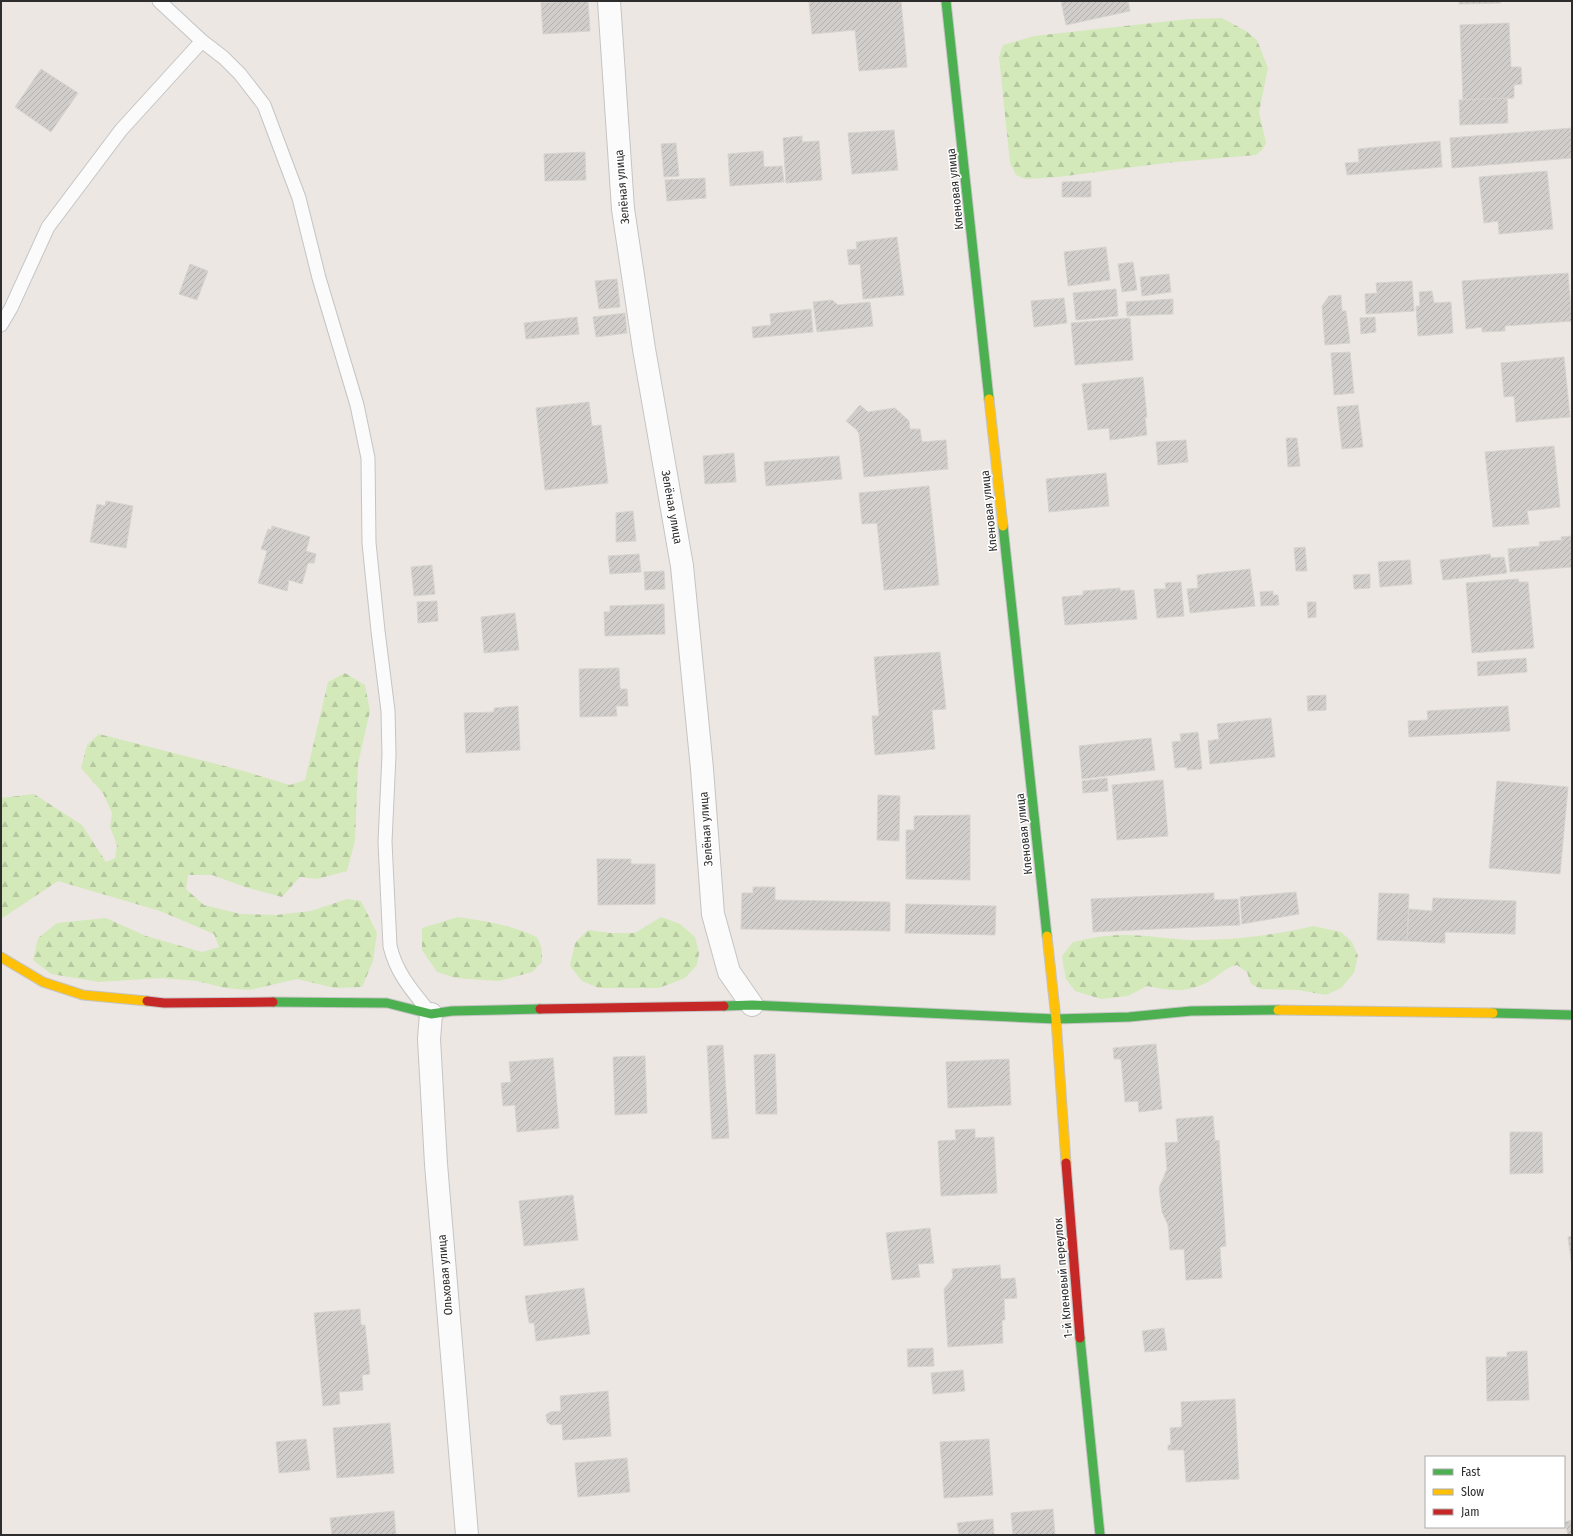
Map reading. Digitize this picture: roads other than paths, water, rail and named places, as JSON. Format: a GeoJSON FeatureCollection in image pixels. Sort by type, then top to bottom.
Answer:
{"type":"FeatureCollection","features":[{"type":"Feature","properties":{"kind":"street","name":"Зелёная улица"},"geometry":{"type":"LineString","coordinates":[[609,1],[623,209],[644,349],[682,566],[702,769],[713,914],[729,972],[752,1005]]}},
{"type":"Feature","properties":{"kind":"street","name":"Кленовая улица"},"geometry":{"type":"LineString","coordinates":[[946,1],[1056,1019]]}},
{"type":"Feature","properties":{"kind":"street"},"geometry":{"type":"LineString","coordinates":[[1,957],[43,982],[82,995],[164,1003],[258,1001],[304,1003],[387,1003],[431,1014],[452,1011],[752,1005],[1056,1019],[1129,1017],[1190,1012],[1243,1010],[1444,1011],[1572,1014]]}},
{"type":"Feature","properties":{"kind":"street","name":"Ольховая улица"},"geometry":{"type":"LineString","coordinates":[[431,1014],[429,1039],[436,1164],[467,1535]]}},
{"type":"Feature","properties":{"kind":"street","name":"1-й Кленовый переулок"},"geometry":{"type":"LineString","coordinates":[[1056,1019],[1062,1125],[1086,1403],[1100,1535]]}},
{"type":"Feature","properties":{"kind":"lane"},"geometry":{"type":"LineString","coordinates":[[159,1],[202,41],[224,58],[240,74],[264,105],[299,198],[319,278],[356,405],[368,458],[369,543],[388,711],[389,755],[385,842],[390,946],[393,960],[400,974],[431,1014]]}},
{"type":"Feature","properties":{"kind":"lane"},"geometry":{"type":"LineString","coordinates":[[1,325],[11,308],[48,227],[121,130],[202,41]]}}]}
